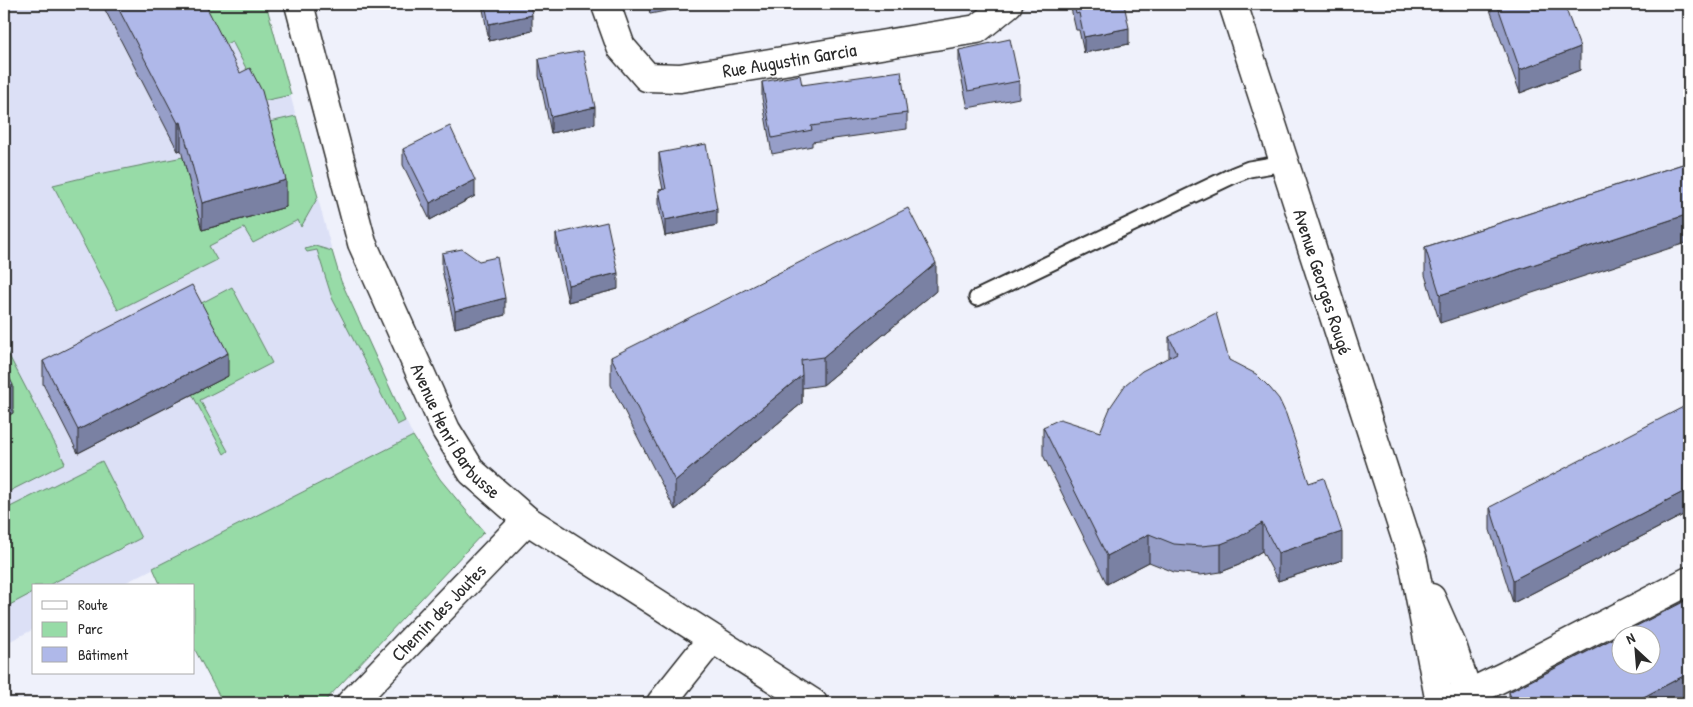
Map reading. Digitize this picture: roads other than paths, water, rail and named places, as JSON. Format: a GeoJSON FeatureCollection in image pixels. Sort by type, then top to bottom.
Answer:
{"type":"FeatureCollection","features":[{"type":"Feature","properties":{"kind":"street","name":"Avenue Henri Barbusse"},"geometry":{"type":"LineString","coordinates":[[299,4],[362,243],[446,430],[472,472],[527,520],[813,703]]}},
{"type":"Feature","properties":{"kind":"street","name":"Rue Augustin Garcia"},"geometry":{"type":"LineString","coordinates":[[607,4],[621,47],[647,77],[680,78],[977,29],[1008,4]]}},
{"type":"Feature","properties":{"kind":"street","name":"Avenue Georges Rougé"},"geometry":{"type":"LineString","coordinates":[[1233,4],[1413,560],[1453,648],[1469,698]]}},
{"type":"Feature","properties":{"kind":"street","name":"Chemin des Joutes"},"geometry":{"type":"LineString","coordinates":[[351,703],[527,520]]}},
{"type":"Feature","properties":{"kind":"street","name":"Avenue Georges Rougé"},"geometry":{"type":"LineString","coordinates":[[1413,560],[1440,703]]}},
{"type":"Feature","properties":{"kind":"street"},"geometry":{"type":"LineString","coordinates":[[1440,703],[1469,698],[1689,581]]}},
{"type":"Feature","properties":{"kind":"street"},"geometry":{"type":"LineString","coordinates":[[661,703],[712,639]]}},
{"type":"Feature","properties":{"kind":"lane"},"geometry":{"type":"LineString","coordinates":[[978,298],[1234,175],[1249,169],[1285,163]]}}]}
